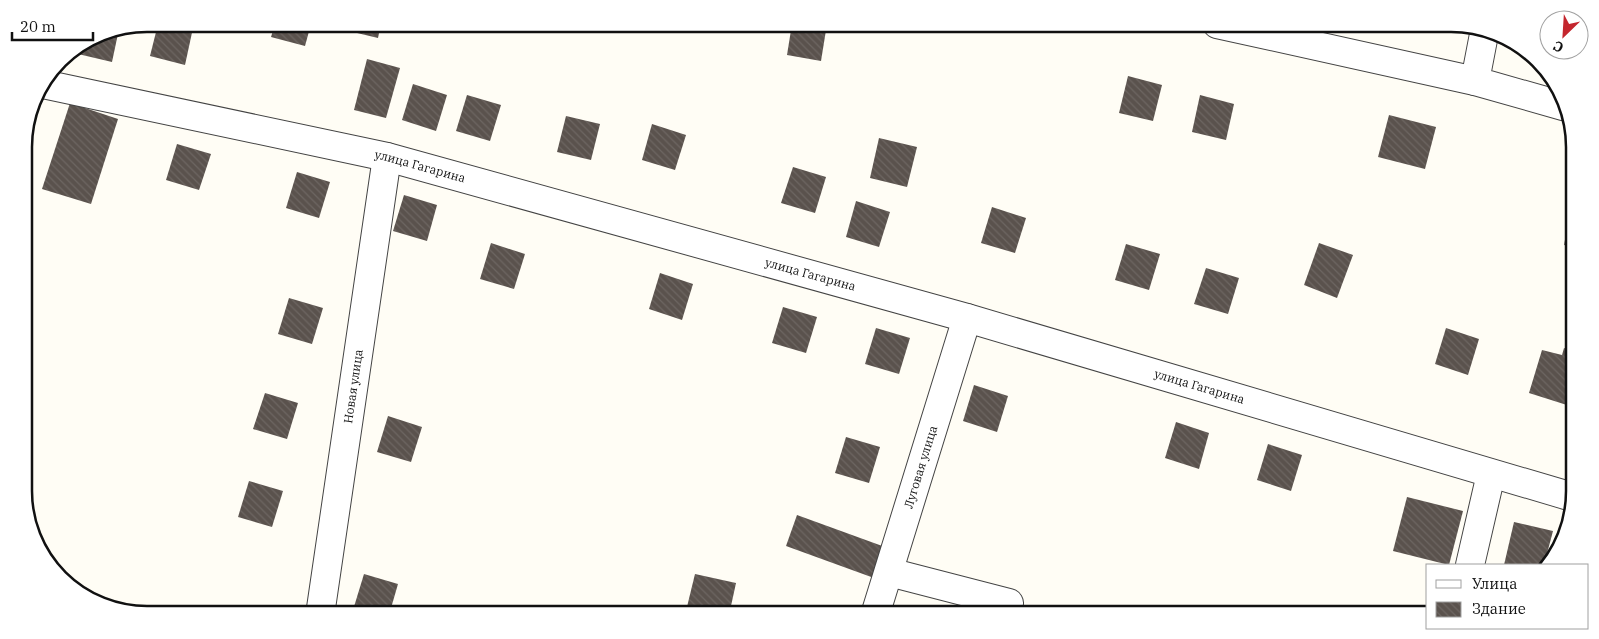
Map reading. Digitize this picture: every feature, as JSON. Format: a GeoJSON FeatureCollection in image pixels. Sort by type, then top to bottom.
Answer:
{"type":"FeatureCollection","features":[{"type":"Feature","properties":{"kind":"street"},"geometry":{"type":"LineString","coordinates":[[1253,32],[1475,81],[1559,105]]}},
{"type":"Feature","properties":{"kind":"street"},"geometry":{"type":"LineString","coordinates":[[1475,81],[1483,37]]}},
{"type":"Feature","properties":{"kind":"street","name":"улица Гагарина"},"geometry":{"type":"LineString","coordinates":[[51,86],[387,157],[966,318],[1566,495]]}},
{"type":"Feature","properties":{"kind":"street","name":"Новая улица"},"geometry":{"type":"LineString","coordinates":[[321,606],[387,157]]}},
{"type":"Feature","properties":{"kind":"street","name":"Луговая улица"},"geometry":{"type":"LineString","coordinates":[[878,606],[966,318]]}},
{"type":"Feature","properties":{"kind":"street"},"geometry":{"type":"LineString","coordinates":[[1470,564],[1491,474]]}},
{"type":"Feature","properties":{"kind":"street"},"geometry":{"type":"LineString","coordinates":[[889,572],[1009,603]]}},
{"type":"Feature","properties":{"kind":"building"},"geometry":{"type":"Polygon","coordinates":[[[156,32],[192,32],[185,65],[150,56],[156,32]]]}},
{"type":"Feature","properties":{"kind":"building"},"geometry":{"type":"Polygon","coordinates":[[[273,32],[309,32],[305,46],[271,37],[273,32]]]}},
{"type":"Feature","properties":{"kind":"building"},"geometry":{"type":"Polygon","coordinates":[[[353,32],[379,32],[378,38],[353,32]]]}},
{"type":"Feature","properties":{"kind":"building"},"geometry":{"type":"Polygon","coordinates":[[[791,32],[826,32],[821,61],[787,55],[791,32]]]}},
{"type":"Feature","properties":{"kind":"building"},"geometry":{"type":"Polygon","coordinates":[[[117,36],[112,62],[80,54],[97,44],[117,36]]]}},
{"type":"Feature","properties":{"kind":"building"},"geometry":{"type":"Polygon","coordinates":[[[367,59],[400,68],[386,118],[354,110],[367,59]]]}},
{"type":"Feature","properties":{"kind":"building"},"geometry":{"type":"Polygon","coordinates":[[[1128,76],[1162,85],[1153,121],[1119,113],[1128,76]]]}},
{"type":"Feature","properties":{"kind":"building"},"geometry":{"type":"Polygon","coordinates":[[[413,84],[447,95],[436,131],[402,120],[413,84]]]}},
{"type":"Feature","properties":{"kind":"building"},"geometry":{"type":"Polygon","coordinates":[[[467,95],[501,105],[490,141],[456,131],[467,95]]]}},
{"type":"Feature","properties":{"kind":"building"},"geometry":{"type":"Polygon","coordinates":[[[1200,95],[1234,104],[1226,140],[1192,132],[1200,95]]]}},
{"type":"Feature","properties":{"kind":"building"},"geometry":{"type":"Polygon","coordinates":[[[70,103],[118,119],[91,204],[42,189],[70,103]]]}},
{"type":"Feature","properties":{"kind":"building"},"geometry":{"type":"Polygon","coordinates":[[[1389,115],[1436,127],[1425,169],[1378,157],[1389,115]]]}},
{"type":"Feature","properties":{"kind":"building"},"geometry":{"type":"Polygon","coordinates":[[[566,116],[600,124],[591,160],[557,152],[566,116]]]}},
{"type":"Feature","properties":{"kind":"building"},"geometry":{"type":"Polygon","coordinates":[[[652,124],[686,135],[675,170],[642,160],[652,124]]]}},
{"type":"Feature","properties":{"kind":"building"},"geometry":{"type":"Polygon","coordinates":[[[879,138],[917,147],[907,187],[870,178],[879,138]]]}},
{"type":"Feature","properties":{"kind":"building"},"geometry":{"type":"Polygon","coordinates":[[[177,144],[211,154],[199,190],[166,180],[177,144]]]}},
{"type":"Feature","properties":{"kind":"building"},"geometry":{"type":"Polygon","coordinates":[[[793,167],[826,177],[815,213],[781,203],[793,167]]]}},
{"type":"Feature","properties":{"kind":"building"},"geometry":{"type":"Polygon","coordinates":[[[297,172],[330,182],[319,218],[286,208],[297,172]]]}},
{"type":"Feature","properties":{"kind":"building"},"geometry":{"type":"Polygon","coordinates":[[[404,195],[437,205],[427,241],[393,231],[404,195]]]}},
{"type":"Feature","properties":{"kind":"building"},"geometry":{"type":"Polygon","coordinates":[[[856,201],[890,212],[879,247],[846,237],[856,201]]]}},
{"type":"Feature","properties":{"kind":"building"},"geometry":{"type":"Polygon","coordinates":[[[992,207],[1026,218],[1015,253],[981,243],[992,207]]]}},
{"type":"Feature","properties":{"kind":"building"},"geometry":{"type":"Polygon","coordinates":[[[491,243],[525,254],[514,289],[480,279],[491,243]]]}},
{"type":"Feature","properties":{"kind":"building"},"geometry":{"type":"Polygon","coordinates":[[[1319,243],[1353,255],[1337,298],[1304,285],[1319,243]]]}},
{"type":"Feature","properties":{"kind":"building"},"geometry":{"type":"Polygon","coordinates":[[[1126,244],[1160,254],[1149,290],[1115,280],[1126,244]]]}},
{"type":"Feature","properties":{"kind":"building"},"geometry":{"type":"Polygon","coordinates":[[[1206,268],[1239,278],[1228,314],[1194,304],[1206,268]]]}},
{"type":"Feature","properties":{"kind":"building"},"geometry":{"type":"Polygon","coordinates":[[[660,273],[693,284],[682,320],[649,309],[660,273]]]}},
{"type":"Feature","properties":{"kind":"building"},"geometry":{"type":"Polygon","coordinates":[[[289,298],[323,308],[312,344],[278,334],[289,298]]]}},
{"type":"Feature","properties":{"kind":"building"},"geometry":{"type":"Polygon","coordinates":[[[783,307],[817,317],[806,353],[772,343],[783,307]]]}},
{"type":"Feature","properties":{"kind":"building"},"geometry":{"type":"Polygon","coordinates":[[[876,328],[910,338],[899,374],[865,364],[876,328]]]}},
{"type":"Feature","properties":{"kind":"building"},"geometry":{"type":"Polygon","coordinates":[[[1446,328],[1479,339],[1468,375],[1435,364],[1446,328]]]}},
{"type":"Feature","properties":{"kind":"building"},"geometry":{"type":"Polygon","coordinates":[[[1564,348],[1566,349],[1566,405],[1529,393],[1542,350],[1562,355],[1564,348]]]}},
{"type":"Feature","properties":{"kind":"building"},"geometry":{"type":"Polygon","coordinates":[[[974,385],[1008,396],[997,432],[963,421],[974,385]]]}},
{"type":"Feature","properties":{"kind":"building"},"geometry":{"type":"Polygon","coordinates":[[[265,393],[298,403],[287,439],[253,429],[265,393]]]}},
{"type":"Feature","properties":{"kind":"building"},"geometry":{"type":"Polygon","coordinates":[[[388,416],[422,427],[411,462],[377,452],[388,416]]]}},
{"type":"Feature","properties":{"kind":"building"},"geometry":{"type":"Polygon","coordinates":[[[1176,422],[1209,433],[1199,469],[1165,458],[1176,422]]]}},
{"type":"Feature","properties":{"kind":"building"},"geometry":{"type":"Polygon","coordinates":[[[846,437],[880,447],[869,483],[835,473],[846,437]]]}},
{"type":"Feature","properties":{"kind":"building"},"geometry":{"type":"Polygon","coordinates":[[[1268,444],[1302,455],[1291,491],[1257,480],[1268,444]]]}},
{"type":"Feature","properties":{"kind":"building"},"geometry":{"type":"Polygon","coordinates":[[[249,481],[283,491],[272,527],[238,517],[249,481]]]}},
{"type":"Feature","properties":{"kind":"building"},"geometry":{"type":"Polygon","coordinates":[[[1407,497],[1463,511],[1449,564],[1393,551],[1407,497]]]}},
{"type":"Feature","properties":{"kind":"building"},"geometry":{"type":"Polygon","coordinates":[[[797,515],[885,547],[874,578],[786,546],[797,515]]]}},
{"type":"Feature","properties":{"kind":"building"},"geometry":{"type":"Polygon","coordinates":[[[1514,522],[1553,531],[1546,556],[1540,564],[1504,564],[1514,522]]]}},
{"type":"Feature","properties":{"kind":"building"},"geometry":{"type":"Polygon","coordinates":[[[364,574],[398,584],[392,606],[354,606],[364,574]]]}},
{"type":"Feature","properties":{"kind":"building"},"geometry":{"type":"Polygon","coordinates":[[[695,574],[736,583],[731,606],[687,606],[695,574]]]}}]}
